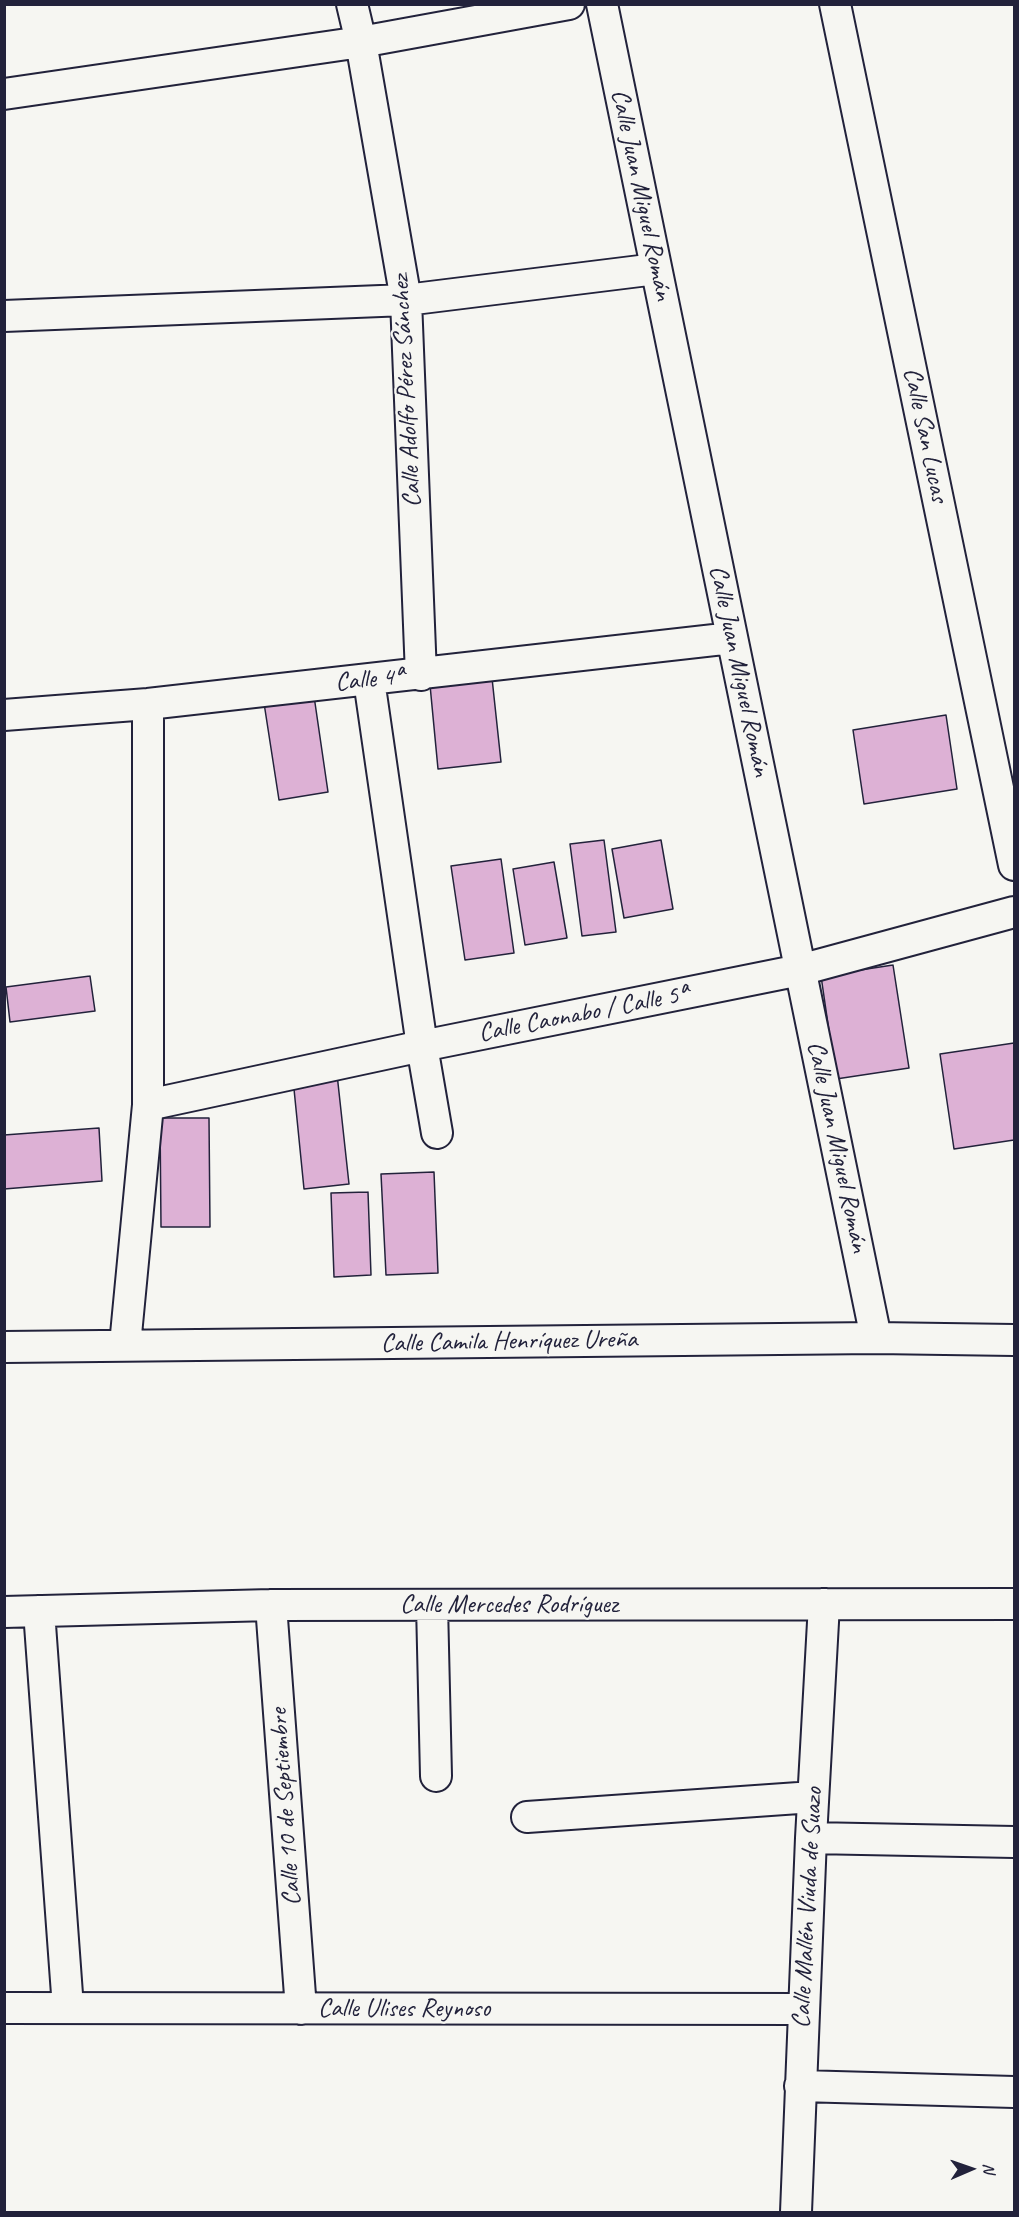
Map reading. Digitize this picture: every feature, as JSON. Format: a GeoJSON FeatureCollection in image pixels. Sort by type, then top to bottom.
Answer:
{"type":"FeatureCollection","features":[{"type":"Feature","properties":{"kind":"street","name":"Calle Adolfo Pérez Sánchez"},"geometry":{"type":"LineString","coordinates":[[352,4],[361,42],[406,300],[421,675]]}},
{"type":"Feature","properties":{"kind":"street"},"geometry":{"type":"LineString","coordinates":[[4,94],[361,42],[569,4]]}},
{"type":"Feature","properties":{"kind":"street","name":"Calle Juan Miguel Román"},"geometry":{"type":"LineString","coordinates":[[602,4],[876,1338]]}},
{"type":"Feature","properties":{"kind":"street","name":"Calle San Lucas"},"geometry":{"type":"LineString","coordinates":[[835,4],[1014,865]]}},
{"type":"Feature","properties":{"kind":"street"},"geometry":{"type":"LineString","coordinates":[[4,316],[406,300],[656,269]]}},
{"type":"Feature","properties":{"kind":"street","name":"Calle 4ª"},"geometry":{"type":"LineString","coordinates":[[4,715],[148,704],[421,675],[732,638]]}},
{"type":"Feature","properties":{"kind":"street"},"geometry":{"type":"LineString","coordinates":[[369,680],[422,1046],[437,1133]]}},
{"type":"Feature","properties":{"kind":"street"},"geometry":{"type":"LineString","coordinates":[[125,1345],[148,1105],[148,704]]}},
{"type":"Feature","properties":{"kind":"street","name":"Calle Caonabo / Calle 5ª"},"geometry":{"type":"LineString","coordinates":[[148,1105],[422,1046],[801,970],[1014,912]]}},
{"type":"Feature","properties":{"kind":"street","name":"Calle Camila Henríquez Ureña"},"geometry":{"type":"LineString","coordinates":[[4,1347],[876,1338],[1014,1340]]}},
{"type":"Feature","properties":{"kind":"street","name":"Calle Mallén Viuda de Suazo"},"geometry":{"type":"LineString","coordinates":[[796,2212],[811,1838],[824,1604]]}},
{"type":"Feature","properties":{"kind":"street","name":"Calle Mercedes Rodríguez"},"geometry":{"type":"LineString","coordinates":[[4,1612],[271,1605],[1014,1604]]}},
{"type":"Feature","properties":{"kind":"street","name":"Calle 10 de Septiembre"},"geometry":{"type":"LineString","coordinates":[[271,1605],[301,2009]]}},
{"type":"Feature","properties":{"kind":"street"},"geometry":{"type":"LineString","coordinates":[[432,1605],[436,1776]]}},
{"type":"Feature","properties":{"kind":"street"},"geometry":{"type":"LineString","coordinates":[[39,1611],[68,2008]]}},
{"type":"Feature","properties":{"kind":"street"},"geometry":{"type":"LineString","coordinates":[[527,1817],[813,1797]]}},
{"type":"Feature","properties":{"kind":"street"},"geometry":{"type":"LineString","coordinates":[[811,1838],[1014,1842]]}},
{"type":"Feature","properties":{"kind":"street","name":"Calle Ulises Reynoso"},"geometry":{"type":"LineString","coordinates":[[4,2008],[804,2009]]}},
{"type":"Feature","properties":{"kind":"street"},"geometry":{"type":"LineString","coordinates":[[800,2086],[1014,2092]]}},
{"type":"Feature","properties":{"kind":"building"},"geometry":{"type":"Polygon","coordinates":[[[492,678],[501,762],[438,769],[430,685],[492,678]]]}},
{"type":"Feature","properties":{"kind":"building"},"geometry":{"type":"Polygon","coordinates":[[[314,696],[328,792],[279,800],[264,703],[314,696]]]}},
{"type":"Feature","properties":{"kind":"building"},"geometry":{"type":"Polygon","coordinates":[[[946,715],[957,789],[864,804],[853,730],[946,715]]]}},
{"type":"Feature","properties":{"kind":"building"},"geometry":{"type":"Polygon","coordinates":[[[604,840],[616,932],[582,936],[570,844],[604,840]]]}},
{"type":"Feature","properties":{"kind":"building"},"geometry":{"type":"Polygon","coordinates":[[[661,840],[673,909],[624,918],[612,849],[661,840]]]}},
{"type":"Feature","properties":{"kind":"building"},"geometry":{"type":"Polygon","coordinates":[[[501,859],[514,953],[465,960],[451,866],[501,859]]]}},
{"type":"Feature","properties":{"kind":"building"},"geometry":{"type":"Polygon","coordinates":[[[554,862],[567,938],[525,945],[513,869],[554,862]]]}},
{"type":"Feature","properties":{"kind":"building"},"geometry":{"type":"Polygon","coordinates":[[[893,965],[909,1068],[836,1079],[821,976],[893,965]]]}},
{"type":"Feature","properties":{"kind":"building"},"geometry":{"type":"Polygon","coordinates":[[[90,976],[95,1011],[10,1022],[6,987],[90,976]]]}},
{"type":"Feature","properties":{"kind":"building"},"geometry":{"type":"Polygon","coordinates":[[[1014,1043],[1014,1140],[954,1149],[940,1054],[1014,1043]]]}},
{"type":"Feature","properties":{"kind":"building"},"geometry":{"type":"Polygon","coordinates":[[[337,1074],[349,1184],[304,1189],[293,1079],[337,1074]]]}},
{"type":"Feature","properties":{"kind":"building"},"geometry":{"type":"Polygon","coordinates":[[[160,1118],[209,1118],[210,1227],[161,1227],[160,1118]]]}},
{"type":"Feature","properties":{"kind":"building"},"geometry":{"type":"Polygon","coordinates":[[[99,1128],[102,1181],[4,1189],[4,1135],[99,1128]]]}},
{"type":"Feature","properties":{"kind":"building"},"geometry":{"type":"Polygon","coordinates":[[[434,1172],[438,1273],[386,1275],[381,1174],[434,1172]]]}},
{"type":"Feature","properties":{"kind":"building"},"geometry":{"type":"Polygon","coordinates":[[[368,1192],[371,1275],[334,1277],[331,1193],[368,1192]]]}}]}
